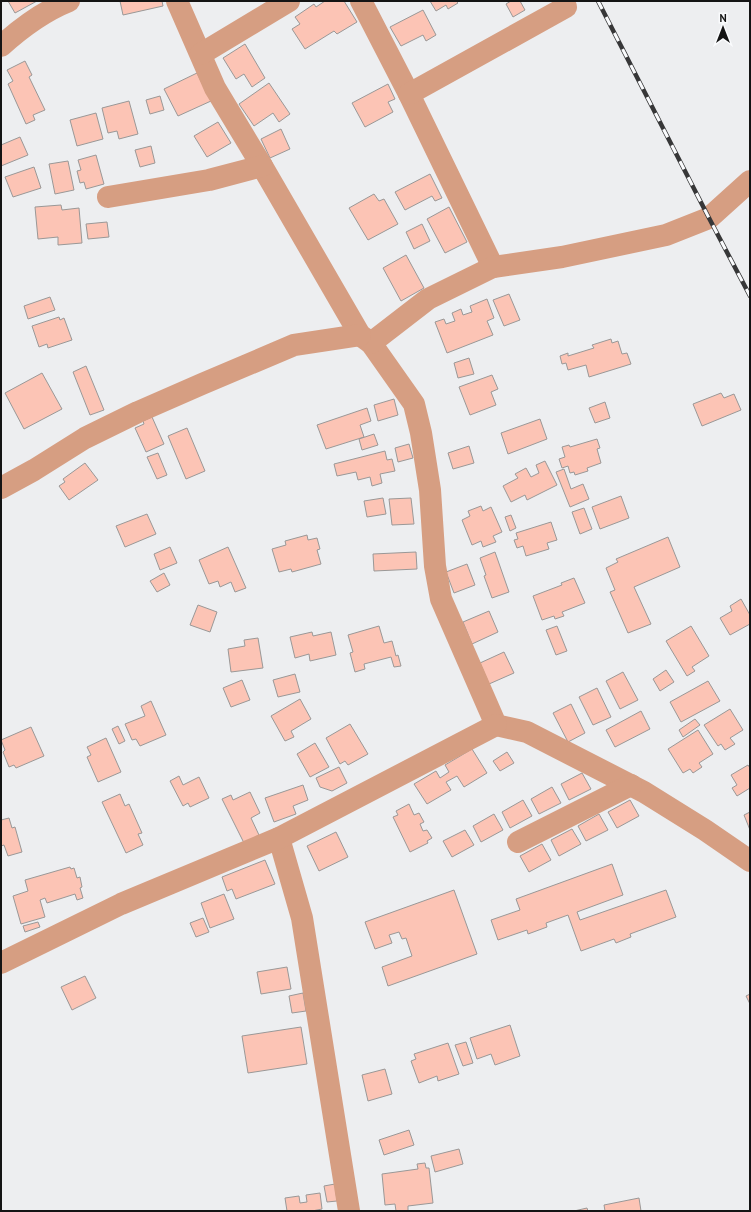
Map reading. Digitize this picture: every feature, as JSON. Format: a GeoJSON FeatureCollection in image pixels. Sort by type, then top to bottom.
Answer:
{"type":"FeatureCollection","features":[{"type":"Feature","properties":{"kind":"street"},"geometry":{"type":"LineString","coordinates":[[1,46],[26,26],[53,8],[69,1]]}},
{"type":"Feature","properties":{"kind":"street"},"geometry":{"type":"LineString","coordinates":[[177,1],[215,88],[365,339],[414,404],[421,433],[430,490],[435,566],[441,599],[496,726]]}},
{"type":"Feature","properties":{"kind":"street"},"geometry":{"type":"LineString","coordinates":[[201,54],[289,1]]}},
{"type":"Feature","properties":{"kind":"street"},"geometry":{"type":"LineString","coordinates":[[361,1],[493,267]]}},
{"type":"Feature","properties":{"kind":"street"},"geometry":{"type":"LineString","coordinates":[[408,94],[566,7],[563,1]]}},
{"type":"Feature","properties":{"kind":"street"},"geometry":{"type":"LineString","coordinates":[[108,197],[209,180],[262,166]]}},
{"type":"Feature","properties":{"kind":"street"},"geometry":{"type":"LineString","coordinates":[[1,488],[34,470],[85,438],[138,412],[294,345],[365,339],[428,299],[493,267],[562,257],[666,235],[709,218],[750,181]]}},
{"type":"Feature","properties":{"kind":"street"},"geometry":{"type":"LineString","coordinates":[[1,963],[121,904],[279,838],[496,726],[527,732],[644,792],[705,830],[750,861]]}},
{"type":"Feature","properties":{"kind":"street"},"geometry":{"type":"LineString","coordinates":[[518,842],[631,786]]}},
{"type":"Feature","properties":{"kind":"street"},"geometry":{"type":"LineString","coordinates":[[279,838],[302,918],[349,1211]]}},
{"type":"Feature","properties":{"kind":"building"},"geometry":{"type":"Polygon","coordinates":[[[8,1],[37,1],[15,13],[8,1]]]}},
{"type":"Feature","properties":{"kind":"building"},"geometry":{"type":"Polygon","coordinates":[[[120,1],[162,1],[163,6],[123,15],[120,1]]]}},
{"type":"Feature","properties":{"kind":"building"},"geometry":{"type":"Polygon","coordinates":[[[325,1],[344,1],[357,22],[337,34],[334,31],[305,49],[292,29],[300,24],[295,17],[314,4],[316,7],[325,1]]]}},
{"type":"Feature","properties":{"kind":"building"},"geometry":{"type":"Polygon","coordinates":[[[430,1],[456,1],[458,3],[448,9],[446,5],[436,11],[430,1]]]}},
{"type":"Feature","properties":{"kind":"building"},"geometry":{"type":"Polygon","coordinates":[[[511,1],[520,1],[525,10],[513,17],[506,4],[511,1]]]}},
{"type":"Feature","properties":{"kind":"building"},"geometry":{"type":"Polygon","coordinates":[[[423,10],[436,35],[426,41],[423,35],[401,46],[390,27],[423,10]]]}},
{"type":"Feature","properties":{"kind":"building"},"geometry":{"type":"Polygon","coordinates":[[[245,44],[265,78],[252,87],[244,74],[236,79],[223,58],[245,44]]]}},
{"type":"Feature","properties":{"kind":"building"},"geometry":{"type":"Polygon","coordinates":[[[25,61],[32,75],[29,77],[45,110],[33,115],[35,120],[26,124],[8,84],[13,81],[7,70],[25,61]]]}},
{"type":"Feature","properties":{"kind":"building"},"geometry":{"type":"Polygon","coordinates":[[[197,73],[211,101],[178,116],[164,89],[197,73]]]}},
{"type":"Feature","properties":{"kind":"building"},"geometry":{"type":"Polygon","coordinates":[[[269,83],[290,114],[279,122],[273,113],[254,126],[239,104],[269,83]]]}},
{"type":"Feature","properties":{"kind":"building"},"geometry":{"type":"Polygon","coordinates":[[[388,84],[395,99],[388,102],[393,112],[365,127],[352,103],[388,84]]]}},
{"type":"Feature","properties":{"kind":"building"},"geometry":{"type":"Polygon","coordinates":[[[160,96],[164,110],[150,114],[146,100],[160,96]]]}},
{"type":"Feature","properties":{"kind":"building"},"geometry":{"type":"Polygon","coordinates":[[[129,101],[138,134],[119,139],[117,131],[108,133],[102,108],[129,101]]]}},
{"type":"Feature","properties":{"kind":"building"},"geometry":{"type":"Polygon","coordinates":[[[96,113],[103,139],[77,146],[70,120],[96,113]]]}},
{"type":"Feature","properties":{"kind":"building"},"geometry":{"type":"Polygon","coordinates":[[[218,122],[231,143],[207,157],[194,136],[218,122]]]}},
{"type":"Feature","properties":{"kind":"building"},"geometry":{"type":"Polygon","coordinates":[[[281,129],[290,149],[270,158],[261,139],[281,129]]]}},
{"type":"Feature","properties":{"kind":"building"},"geometry":{"type":"Polygon","coordinates":[[[20,137],[28,155],[1,166],[1,145],[20,137]]]}},
{"type":"Feature","properties":{"kind":"building"},"geometry":{"type":"Polygon","coordinates":[[[151,146],[155,163],[140,167],[135,150],[151,146]]]}},
{"type":"Feature","properties":{"kind":"building"},"geometry":{"type":"Polygon","coordinates":[[[96,155],[104,184],[86,189],[84,182],[80,183],[77,171],[81,170],[78,160],[96,155]]]}},
{"type":"Feature","properties":{"kind":"building"},"geometry":{"type":"Polygon","coordinates":[[[68,161],[74,190],[55,194],[49,164],[68,161]]]}},
{"type":"Feature","properties":{"kind":"building"},"geometry":{"type":"Polygon","coordinates":[[[34,167],[41,188],[13,197],[5,177],[34,167]]]}},
{"type":"Feature","properties":{"kind":"building"},"geometry":{"type":"Polygon","coordinates":[[[430,174],[442,198],[435,201],[432,196],[405,210],[395,192],[430,174]]]}},
{"type":"Feature","properties":{"kind":"building"},"geometry":{"type":"Polygon","coordinates":[[[374,194],[379,201],[384,199],[398,224],[368,240],[349,208],[374,194]]]}},
{"type":"Feature","properties":{"kind":"building"},"geometry":{"type":"Polygon","coordinates":[[[61,205],[62,210],[79,208],[82,243],[58,245],[58,237],[38,239],[35,207],[61,205]]]}},
{"type":"Feature","properties":{"kind":"building"},"geometry":{"type":"Polygon","coordinates":[[[449,207],[467,242],[445,253],[427,219],[449,207]]]}},
{"type":"Feature","properties":{"kind":"building"},"geometry":{"type":"Polygon","coordinates":[[[107,222],[109,237],[88,239],[86,224],[107,222]]]}},
{"type":"Feature","properties":{"kind":"building"},"geometry":{"type":"Polygon","coordinates":[[[422,224],[430,241],[414,249],[406,232],[422,224]]]}},
{"type":"Feature","properties":{"kind":"building"},"geometry":{"type":"Polygon","coordinates":[[[406,255],[424,288],[401,301],[383,268],[406,255]]]}},
{"type":"Feature","properties":{"kind":"building"},"geometry":{"type":"Polygon","coordinates":[[[509,294],[520,320],[504,326],[493,300],[509,294]]]}},
{"type":"Feature","properties":{"kind":"building"},"geometry":{"type":"Polygon","coordinates":[[[50,297],[55,310],[28,319],[24,306],[50,297]]]}},
{"type":"Feature","properties":{"kind":"building"},"geometry":{"type":"Polygon","coordinates":[[[487,299],[494,318],[487,321],[493,335],[447,353],[435,322],[444,319],[446,324],[455,321],[452,313],[461,309],[463,315],[472,312],[470,306],[487,299]]]}},
{"type":"Feature","properties":{"kind":"building"},"geometry":{"type":"Polygon","coordinates":[[[59,317],[60,320],[64,318],[72,340],[48,348],[47,344],[39,347],[32,326],[59,317]]]}},
{"type":"Feature","properties":{"kind":"building"},"geometry":{"type":"Polygon","coordinates":[[[611,339],[612,343],[618,341],[622,354],[627,353],[631,364],[589,377],[586,365],[568,370],[566,363],[562,364],[560,356],[568,353],[568,356],[594,348],[592,345],[611,339]]]}},
{"type":"Feature","properties":{"kind":"building"},"geometry":{"type":"Polygon","coordinates":[[[469,358],[474,374],[458,378],[454,363],[469,358]]]}},
{"type":"Feature","properties":{"kind":"building"},"geometry":{"type":"Polygon","coordinates":[[[86,366],[104,410],[90,415],[73,372],[86,366]]]}},
{"type":"Feature","properties":{"kind":"building"},"geometry":{"type":"Polygon","coordinates":[[[42,373],[62,409],[24,429],[5,393],[42,373]]]}},
{"type":"Feature","properties":{"kind":"building"},"geometry":{"type":"Polygon","coordinates":[[[492,375],[498,389],[491,392],[496,405],[470,415],[459,387],[492,375]]]}},
{"type":"Feature","properties":{"kind":"building"},"geometry":{"type":"Polygon","coordinates":[[[721,393],[724,398],[734,394],[741,410],[702,426],[693,404],[721,393]]]}},
{"type":"Feature","properties":{"kind":"building"},"geometry":{"type":"Polygon","coordinates":[[[394,399],[398,415],[378,421],[374,405],[394,399]]]}},
{"type":"Feature","properties":{"kind":"building"},"geometry":{"type":"Polygon","coordinates":[[[605,402],[610,418],[595,423],[589,408],[605,402]]]}},
{"type":"Feature","properties":{"kind":"building"},"geometry":{"type":"Polygon","coordinates":[[[367,408],[371,421],[360,425],[364,437],[326,449],[317,425],[367,408]]]}},
{"type":"Feature","properties":{"kind":"building"},"geometry":{"type":"Polygon","coordinates":[[[152,417],[164,444],[146,452],[135,428],[144,424],[143,421],[152,417]]]}},
{"type":"Feature","properties":{"kind":"building"},"geometry":{"type":"Polygon","coordinates":[[[540,419],[547,439],[508,454],[501,433],[540,419]]]}},
{"type":"Feature","properties":{"kind":"building"},"geometry":{"type":"Polygon","coordinates":[[[187,428],[205,471],[186,479],[168,436],[187,428]]]}},
{"type":"Feature","properties":{"kind":"building"},"geometry":{"type":"Polygon","coordinates":[[[374,434],[378,445],[362,450],[359,439],[374,434]]]}},
{"type":"Feature","properties":{"kind":"building"},"geometry":{"type":"Polygon","coordinates":[[[597,439],[600,448],[597,449],[601,463],[587,468],[588,471],[575,475],[574,472],[570,473],[568,466],[562,468],[559,459],[565,457],[562,447],[569,445],[570,447],[597,439]]]}},
{"type":"Feature","properties":{"kind":"building"},"geometry":{"type":"Polygon","coordinates":[[[409,444],[413,458],[398,462],[395,448],[409,444]]]}},
{"type":"Feature","properties":{"kind":"building"},"geometry":{"type":"Polygon","coordinates":[[[469,446],[474,463],[453,469],[448,453],[469,446]]]}},
{"type":"Feature","properties":{"kind":"building"},"geometry":{"type":"Polygon","coordinates":[[[385,451],[387,460],[392,459],[395,471],[380,474],[382,483],[372,486],[370,477],[358,480],[356,472],[337,476],[334,464],[385,451]]]}},
{"type":"Feature","properties":{"kind":"building"},"geometry":{"type":"Polygon","coordinates":[[[158,453],[167,475],[157,479],[147,457],[158,453]]]}},
{"type":"Feature","properties":{"kind":"building"},"geometry":{"type":"Polygon","coordinates":[[[545,461],[557,485],[527,500],[525,495],[511,502],[503,486],[518,478],[515,474],[526,468],[531,477],[539,473],[536,465],[545,461]]]}},
{"type":"Feature","properties":{"kind":"building"},"geometry":{"type":"Polygon","coordinates":[[[85,463],[98,480],[69,500],[59,486],[65,482],[63,479],[85,463]]]}},
{"type":"Feature","properties":{"kind":"building"},"geometry":{"type":"Polygon","coordinates":[[[564,469],[571,489],[583,484],[589,499],[570,507],[556,472],[564,469]]]}},
{"type":"Feature","properties":{"kind":"building"},"geometry":{"type":"Polygon","coordinates":[[[621,496],[629,518],[600,529],[592,507],[621,496]]]}},
{"type":"Feature","properties":{"kind":"building"},"geometry":{"type":"Polygon","coordinates":[[[383,498],[386,514],[367,517],[364,501],[383,498]]]}},
{"type":"Feature","properties":{"kind":"building"},"geometry":{"type":"Polygon","coordinates":[[[411,498],[414,524],[392,525],[389,499],[411,498]]]}},
{"type":"Feature","properties":{"kind":"building"},"geometry":{"type":"Polygon","coordinates":[[[481,506],[483,511],[491,507],[502,532],[493,536],[496,542],[483,547],[481,541],[472,545],[462,520],[470,516],[468,511],[481,506]]]}},
{"type":"Feature","properties":{"kind":"building"},"geometry":{"type":"Polygon","coordinates":[[[584,508],[592,529],[580,534],[572,512],[584,508]]]}},
{"type":"Feature","properties":{"kind":"building"},"geometry":{"type":"Polygon","coordinates":[[[147,514],[156,534],[125,547],[116,526],[147,514]]]}},
{"type":"Feature","properties":{"kind":"building"},"geometry":{"type":"Polygon","coordinates":[[[511,515],[516,528],[510,531],[505,517],[511,515]]]}},
{"type":"Feature","properties":{"kind":"building"},"geometry":{"type":"Polygon","coordinates":[[[551,522],[557,540],[547,543],[549,549],[526,556],[523,546],[517,548],[514,540],[518,539],[516,533],[551,522]]]}},
{"type":"Feature","properties":{"kind":"building"},"geometry":{"type":"Polygon","coordinates":[[[307,535],[308,540],[317,538],[320,549],[317,550],[321,564],[292,572],[291,569],[279,572],[272,549],[286,545],[285,541],[307,535]]]}},
{"type":"Feature","properties":{"kind":"building"},"geometry":{"type":"Polygon","coordinates":[[[668,537],[680,567],[634,587],[651,624],[628,633],[610,592],[615,590],[606,568],[618,562],[616,559],[668,537]]]}},
{"type":"Feature","properties":{"kind":"building"},"geometry":{"type":"Polygon","coordinates":[[[170,547],[177,563],[160,570],[154,554],[170,547]]]}},
{"type":"Feature","properties":{"kind":"building"},"geometry":{"type":"Polygon","coordinates":[[[228,547],[246,588],[235,592],[231,582],[220,587],[218,581],[209,584],[199,560],[228,547]]]}},
{"type":"Feature","properties":{"kind":"building"},"geometry":{"type":"Polygon","coordinates":[[[416,552],[417,569],[374,571],[373,554],[416,552]]]}},
{"type":"Feature","properties":{"kind":"building"},"geometry":{"type":"Polygon","coordinates":[[[495,552],[509,592],[492,598],[484,576],[486,575],[480,558],[495,552]]]}},
{"type":"Feature","properties":{"kind":"building"},"geometry":{"type":"Polygon","coordinates":[[[467,564],[475,585],[454,593],[446,572],[467,564]]]}},
{"type":"Feature","properties":{"kind":"building"},"geometry":{"type":"Polygon","coordinates":[[[164,573],[170,585],[157,592],[150,581],[164,573]]]}},
{"type":"Feature","properties":{"kind":"building"},"geometry":{"type":"Polygon","coordinates":[[[574,578],[585,603],[562,612],[564,616],[555,619],[554,616],[542,620],[533,596],[562,585],[561,583],[574,578]]]}},
{"type":"Feature","properties":{"kind":"building"},"geometry":{"type":"Polygon","coordinates":[[[741,599],[750,615],[750,624],[730,635],[720,618],[732,611],[730,606],[741,599]]]}},
{"type":"Feature","properties":{"kind":"building"},"geometry":{"type":"Polygon","coordinates":[[[198,605],[217,612],[210,632],[190,625],[198,605]]]}},
{"type":"Feature","properties":{"kind":"building"},"geometry":{"type":"Polygon","coordinates":[[[489,611],[498,632],[472,644],[463,622],[489,611]]]}},
{"type":"Feature","properties":{"kind":"building"},"geometry":{"type":"Polygon","coordinates":[[[379,626],[384,643],[392,641],[396,656],[398,655],[401,666],[394,667],[391,657],[364,664],[365,669],[355,672],[350,653],[353,652],[348,635],[379,626]]]}},
{"type":"Feature","properties":{"kind":"building"},"geometry":{"type":"Polygon","coordinates":[[[557,626],[567,651],[556,655],[546,630],[557,626]]]}},
{"type":"Feature","properties":{"kind":"building"},"geometry":{"type":"Polygon","coordinates":[[[691,626],[709,656],[692,667],[695,671],[687,676],[666,641],[691,626]]]}},
{"type":"Feature","properties":{"kind":"building"},"geometry":{"type":"Polygon","coordinates":[[[312,632],[313,636],[331,632],[336,655],[310,661],[309,654],[295,658],[290,637],[312,632]]]}},
{"type":"Feature","properties":{"kind":"building"},"geometry":{"type":"Polygon","coordinates":[[[258,638],[263,668],[231,672],[228,649],[245,646],[244,640],[258,638]]]}},
{"type":"Feature","properties":{"kind":"building"},"geometry":{"type":"Polygon","coordinates":[[[504,652],[514,673],[489,684],[480,663],[504,652]]]}},
{"type":"Feature","properties":{"kind":"building"},"geometry":{"type":"Polygon","coordinates":[[[666,670],[674,682],[660,691],[653,679],[666,670]]]}},
{"type":"Feature","properties":{"kind":"building"},"geometry":{"type":"Polygon","coordinates":[[[623,672],[638,700],[620,709],[606,681],[623,672]]]}},
{"type":"Feature","properties":{"kind":"building"},"geometry":{"type":"Polygon","coordinates":[[[295,674],[300,692],[278,697],[273,680],[295,674]]]}},
{"type":"Feature","properties":{"kind":"building"},"geometry":{"type":"Polygon","coordinates":[[[242,680],[250,700],[231,707],[223,688],[242,680]]]}},
{"type":"Feature","properties":{"kind":"building"},"geometry":{"type":"Polygon","coordinates":[[[708,681],[720,701],[681,722],[670,702],[708,681]]]}},
{"type":"Feature","properties":{"kind":"building"},"geometry":{"type":"Polygon","coordinates":[[[597,688],[611,717],[593,725],[579,697],[597,688]]]}},
{"type":"Feature","properties":{"kind":"building"},"geometry":{"type":"Polygon","coordinates":[[[300,699],[311,719],[291,731],[294,737],[285,741],[271,716],[300,699]]]}},
{"type":"Feature","properties":{"kind":"building"},"geometry":{"type":"Polygon","coordinates":[[[151,701],[166,735],[140,746],[136,739],[132,740],[125,724],[145,716],[141,706],[151,701]]]}},
{"type":"Feature","properties":{"kind":"building"},"geometry":{"type":"Polygon","coordinates":[[[571,704],[585,733],[568,742],[553,713],[571,704]]]}},
{"type":"Feature","properties":{"kind":"building"},"geometry":{"type":"Polygon","coordinates":[[[730,709],[743,730],[730,738],[735,744],[725,750],[721,744],[718,746],[704,725],[730,709]]]}},
{"type":"Feature","properties":{"kind":"building"},"geometry":{"type":"Polygon","coordinates":[[[641,711],[650,729],[615,747],[606,730],[641,711]]]}},
{"type":"Feature","properties":{"kind":"building"},"geometry":{"type":"Polygon","coordinates":[[[695,719],[700,725],[683,737],[679,730],[695,719]]]}},
{"type":"Feature","properties":{"kind":"building"},"geometry":{"type":"Polygon","coordinates":[[[350,724],[368,754],[348,765],[345,761],[340,764],[326,738],[350,724]]]}},
{"type":"Feature","properties":{"kind":"building"},"geometry":{"type":"Polygon","coordinates":[[[118,726],[125,741],[119,744],[112,729],[118,726]]]}},
{"type":"Feature","properties":{"kind":"building"},"geometry":{"type":"Polygon","coordinates":[[[31,727],[44,756],[16,768],[14,765],[9,767],[3,752],[5,750],[1,740],[31,727]]]}},
{"type":"Feature","properties":{"kind":"building"},"geometry":{"type":"Polygon","coordinates":[[[698,730],[713,754],[699,763],[702,767],[693,773],[690,769],[683,773],[668,749],[698,730]]]}},
{"type":"Feature","properties":{"kind":"building"},"geometry":{"type":"Polygon","coordinates":[[[106,738],[121,772],[98,782],[87,757],[91,755],[87,747],[106,738]]]}},
{"type":"Feature","properties":{"kind":"building"},"geometry":{"type":"Polygon","coordinates":[[[315,743],[329,767],[310,777],[297,754],[315,743]]]}},
{"type":"Feature","properties":{"kind":"building"},"geometry":{"type":"Polygon","coordinates":[[[472,749],[487,773],[464,787],[457,776],[446,782],[451,790],[427,804],[414,784],[436,771],[440,778],[449,772],[445,765],[472,749]]]}},
{"type":"Feature","properties":{"kind":"building"},"geometry":{"type":"Polygon","coordinates":[[[507,752],[514,763],[500,771],[493,761],[507,752]]]}},
{"type":"Feature","properties":{"kind":"building"},"geometry":{"type":"Polygon","coordinates":[[[748,765],[750,768],[750,788],[737,796],[732,788],[737,785],[731,775],[748,765]]]}},
{"type":"Feature","properties":{"kind":"building"},"geometry":{"type":"Polygon","coordinates":[[[339,767],[347,783],[332,791],[320,787],[316,778],[339,767]]]}},
{"type":"Feature","properties":{"kind":"building"},"geometry":{"type":"Polygon","coordinates":[[[582,773],[591,789],[569,800],[561,784],[582,773]]]}},
{"type":"Feature","properties":{"kind":"building"},"geometry":{"type":"Polygon","coordinates":[[[179,776],[183,785],[199,777],[209,798],[190,807],[188,803],[183,806],[170,781],[179,776]]]}},
{"type":"Feature","properties":{"kind":"building"},"geometry":{"type":"Polygon","coordinates":[[[303,785],[308,800],[293,806],[296,814],[274,822],[265,798],[303,785]]]}},
{"type":"Feature","properties":{"kind":"building"},"geometry":{"type":"Polygon","coordinates":[[[552,787],[561,803],[539,814],[531,799],[552,787]]]}},
{"type":"Feature","properties":{"kind":"building"},"geometry":{"type":"Polygon","coordinates":[[[250,792],[260,813],[251,818],[259,835],[244,843],[222,799],[231,795],[233,800],[250,792]]]}},
{"type":"Feature","properties":{"kind":"building"},"geometry":{"type":"Polygon","coordinates":[[[120,794],[125,806],[129,804],[142,833],[138,834],[143,845],[126,853],[102,802],[120,794]]]}},
{"type":"Feature","properties":{"kind":"building"},"geometry":{"type":"Polygon","coordinates":[[[523,800],[532,816],[510,828],[502,812],[523,800]]]}},
{"type":"Feature","properties":{"kind":"building"},"geometry":{"type":"Polygon","coordinates":[[[630,800],[639,816],[617,828],[608,812],[630,800]]]}},
{"type":"Feature","properties":{"kind":"building"},"geometry":{"type":"Polygon","coordinates":[[[409,804],[414,815],[419,813],[424,822],[420,824],[423,831],[427,830],[432,838],[427,841],[428,843],[410,852],[393,817],[398,815],[396,811],[409,804]]]}},
{"type":"Feature","properties":{"kind":"building"},"geometry":{"type":"Polygon","coordinates":[[[750,812],[750,830],[744,815],[750,812]]]}},
{"type":"Feature","properties":{"kind":"building"},"geometry":{"type":"Polygon","coordinates":[[[494,814],[503,830],[481,842],[473,826],[494,814]]]}},
{"type":"Feature","properties":{"kind":"building"},"geometry":{"type":"Polygon","coordinates":[[[599,814],[608,830],[586,841],[578,826],[599,814]]]}},
{"type":"Feature","properties":{"kind":"building"},"geometry":{"type":"Polygon","coordinates":[[[9,818],[12,828],[15,827],[22,852],[8,856],[4,845],[1,846],[1,820],[9,818]]]}},
{"type":"Feature","properties":{"kind":"building"},"geometry":{"type":"Polygon","coordinates":[[[572,829],[581,844],[559,856],[551,840],[572,829]]]}},
{"type":"Feature","properties":{"kind":"building"},"geometry":{"type":"Polygon","coordinates":[[[465,830],[474,845],[452,857],[443,841],[465,830]]]}},
{"type":"Feature","properties":{"kind":"building"},"geometry":{"type":"Polygon","coordinates":[[[336,832],[348,857],[319,871],[307,846],[336,832]]]}},
{"type":"Feature","properties":{"kind":"building"},"geometry":{"type":"Polygon","coordinates":[[[542,844],[551,860],[529,872],[520,856],[542,844]]]}},
{"type":"Feature","properties":{"kind":"building"},"geometry":{"type":"Polygon","coordinates":[[[265,860],[275,884],[236,899],[232,889],[227,891],[222,877],[265,860]]]}},
{"type":"Feature","properties":{"kind":"building"},"geometry":{"type":"Polygon","coordinates":[[[612,864],[623,895],[577,912],[580,920],[666,890],[676,917],[630,934],[631,937],[616,943],[614,939],[581,951],[568,915],[546,923],[547,927],[528,934],[527,930],[498,940],[491,920],[520,910],[516,899],[612,864]]]}},
{"type":"Feature","properties":{"kind":"building"},"geometry":{"type":"Polygon","coordinates":[[[70,867],[71,869],[74,868],[77,878],[80,877],[82,887],[80,888],[83,898],[77,900],[75,894],[47,903],[45,898],[40,900],[45,917],[21,924],[13,896],[28,891],[25,880],[70,867]]]}},
{"type":"Feature","properties":{"kind":"building"},"geometry":{"type":"Polygon","coordinates":[[[454,890],[477,954],[388,986],[382,967],[412,956],[406,938],[402,939],[399,932],[389,935],[392,943],[375,949],[365,922],[454,890]]]}},
{"type":"Feature","properties":{"kind":"building"},"geometry":{"type":"Polygon","coordinates":[[[224,894],[234,919],[210,928],[201,903],[224,894]]]}},
{"type":"Feature","properties":{"kind":"building"},"geometry":{"type":"Polygon","coordinates":[[[203,918],[209,932],[196,937],[190,923],[203,918]]]}},
{"type":"Feature","properties":{"kind":"building"},"geometry":{"type":"Polygon","coordinates":[[[38,922],[40,927],[25,932],[23,926],[38,922]]]}},
{"type":"Feature","properties":{"kind":"building"},"geometry":{"type":"Polygon","coordinates":[[[287,967],[291,989],[261,994],[257,972],[287,967]]]}},
{"type":"Feature","properties":{"kind":"building"},"geometry":{"type":"Polygon","coordinates":[[[85,976],[96,998],[72,1010],[61,987],[85,976]]]}},
{"type":"Feature","properties":{"kind":"building"},"geometry":{"type":"Polygon","coordinates":[[[303,993],[306,1011],[292,1013],[289,996],[303,993]]]}},
{"type":"Feature","properties":{"kind":"building"},"geometry":{"type":"Polygon","coordinates":[[[750,994],[750,1004],[746,996],[750,994]]]}},
{"type":"Feature","properties":{"kind":"building"},"geometry":{"type":"Polygon","coordinates":[[[510,1025],[520,1056],[495,1065],[491,1054],[477,1059],[470,1038],[510,1025]]]}},
{"type":"Feature","properties":{"kind":"building"},"geometry":{"type":"Polygon","coordinates":[[[301,1027],[307,1064],[248,1073],[242,1036],[301,1027]]]}},
{"type":"Feature","properties":{"kind":"building"},"geometry":{"type":"Polygon","coordinates":[[[466,1042],[473,1063],[463,1066],[455,1045],[466,1042]]]}},
{"type":"Feature","properties":{"kind":"building"},"geometry":{"type":"Polygon","coordinates":[[[448,1043],[459,1074],[438,1081],[437,1076],[419,1083],[411,1061],[416,1059],[414,1054],[448,1043]]]}},
{"type":"Feature","properties":{"kind":"building"},"geometry":{"type":"Polygon","coordinates":[[[385,1069],[392,1094],[368,1101],[362,1075],[385,1069]]]}},
{"type":"Feature","properties":{"kind":"building"},"geometry":{"type":"Polygon","coordinates":[[[409,1130],[414,1145],[384,1155],[379,1140],[409,1130]]]}},
{"type":"Feature","properties":{"kind":"building"},"geometry":{"type":"Polygon","coordinates":[[[459,1149],[463,1164],[435,1172],[431,1156],[459,1149]]]}},
{"type":"Feature","properties":{"kind":"building"},"geometry":{"type":"Polygon","coordinates":[[[425,1163],[426,1168],[429,1168],[433,1203],[408,1206],[408,1211],[396,1211],[395,1204],[385,1205],[382,1174],[418,1169],[417,1164],[425,1163]]]}},
{"type":"Feature","properties":{"kind":"building"},"geometry":{"type":"Polygon","coordinates":[[[335,1184],[337,1201],[327,1202],[324,1186],[335,1184]]]}},
{"type":"Feature","properties":{"kind":"building"},"geometry":{"type":"Polygon","coordinates":[[[320,1193],[322,1209],[312,1211],[287,1211],[285,1198],[299,1196],[300,1203],[307,1202],[306,1195],[320,1193]]]}},
{"type":"Feature","properties":{"kind":"building"},"geometry":{"type":"Polygon","coordinates":[[[639,1198],[641,1211],[605,1211],[604,1205],[639,1198]]]}},
{"type":"Feature","properties":{"kind":"building"},"geometry":{"type":"Polygon","coordinates":[[[587,1208],[588,1211],[574,1211],[587,1208]]]}},
{"type":"Feature","properties":{"kind":"railway"},"geometry":{"type":"LineString","coordinates":[[598,1],[750,296]]}}]}
